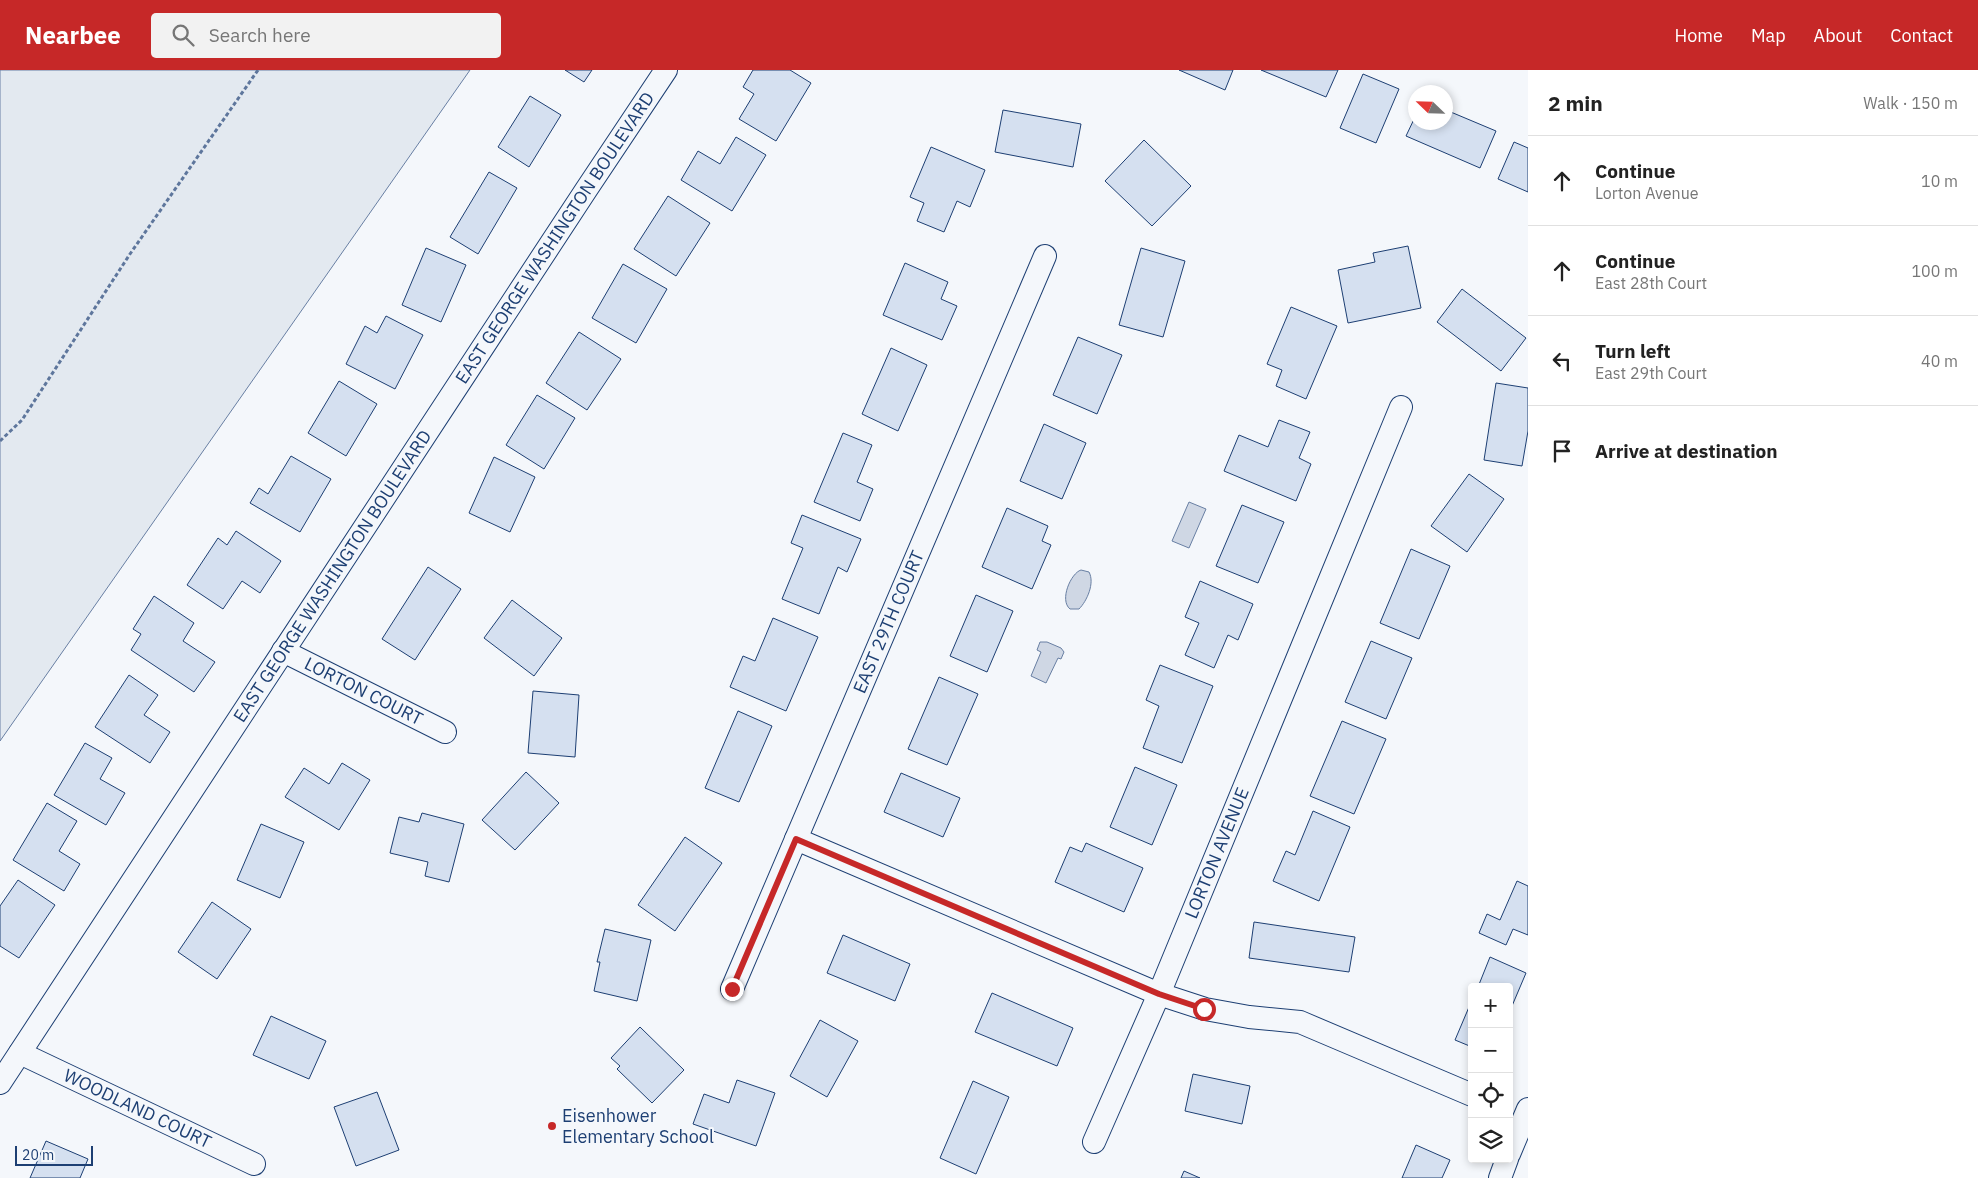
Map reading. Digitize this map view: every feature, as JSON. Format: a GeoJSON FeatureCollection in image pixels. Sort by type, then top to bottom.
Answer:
{"type":"FeatureCollection","features":[{"type":"Feature","properties":{"kind":"street","name":"EAST GEORGE WASHINGTON BOULEVARD"},"geometry":{"type":"LineString","coordinates":[[0,1083],[569,214],[666,70]]}},
{"type":"Feature","properties":{"kind":"street","name":"EAST 29TH COURT"},"geometry":{"type":"LineString","coordinates":[[732,989],[1045,256]]}},
{"type":"Feature","properties":{"kind":"street","name":"LORTON AVENUE"},"geometry":{"type":"LineString","coordinates":[[1094,1142],[1159,994],[1401,407]]}},
{"type":"Feature","properties":{"kind":"street","name":"LORTON COURT"},"geometry":{"type":"LineString","coordinates":[[283,651],[445,732]]}},
{"type":"Feature","properties":{"kind":"street"},"geometry":{"type":"LineString","coordinates":[[796,839],[1159,994],[1204,1009],[1249,1017],[1300,1022],[1468,1093]]}},
{"type":"Feature","properties":{"kind":"street","name":"WOODLAND COURT"},"geometry":{"type":"LineString","coordinates":[[20,1053],[254,1164]]}},
{"type":"Feature","properties":{"kind":"street"},"geometry":{"type":"LineString","coordinates":[[1513,1142],[1522,1114]]}},
{"type":"Feature","properties":{"kind":"street"},"geometry":{"type":"LineString","coordinates":[[1500,1178],[1506,1163]]}},
{"type":"Feature","properties":{"kind":"path"},"geometry":{"type":"LineString","coordinates":[[0,441],[22,420],[130,254],[258,70]]}},
{"type":"Feature","properties":{"kind":"shaded area"},"geometry":{"type":"Polygon","coordinates":[[[0,70],[470,70],[0,741],[0,70]]]}},
{"type":"Feature","properties":{"kind":"shaded area"},"geometry":{"type":"Polygon","coordinates":[[[1189,502],[1206,509],[1189,548],[1172,541],[1189,502]]]}},
{"type":"Feature","properties":{"kind":"shaded area"},"geometry":{"type":"Polygon","coordinates":[[[1081,570],[1089,572],[1091,586],[1085,601],[1079,609],[1070,609],[1067,605],[1066,593],[1070,581],[1081,570]]]}},
{"type":"Feature","properties":{"kind":"shaded area"},"geometry":{"type":"Polygon","coordinates":[[[1040,642],[1047,642],[1061,648],[1064,652],[1061,659],[1058,658],[1046,683],[1031,676],[1041,652],[1037,650],[1040,642]]]}},
{"type":"Feature","properties":{"kind":"building"},"geometry":{"type":"Polygon","coordinates":[[[565,70],[592,70],[584,82],[565,70]]]}},
{"type":"Feature","properties":{"kind":"building"},"geometry":{"type":"Polygon","coordinates":[[[753,70],[790,70],[811,83],[776,141],[739,119],[754,94],[743,87],[753,70]]]}},
{"type":"Feature","properties":{"kind":"building"},"geometry":{"type":"Polygon","coordinates":[[[1179,70],[1233,70],[1225,90],[1179,70]]]}},
{"type":"Feature","properties":{"kind":"building"},"geometry":{"type":"Polygon","coordinates":[[[1261,70],[1338,70],[1326,97],[1261,70]]]}},
{"type":"Feature","properties":{"kind":"building"},"geometry":{"type":"Polygon","coordinates":[[[1363,74],[1399,89],[1376,143],[1340,128],[1363,74]]]}},
{"type":"Feature","properties":{"kind":"building"},"geometry":{"type":"Polygon","coordinates":[[[530,96],[561,115],[529,167],[498,147],[530,96]]]}},
{"type":"Feature","properties":{"kind":"building"},"geometry":{"type":"Polygon","coordinates":[[[1003,110],[1081,124],[1073,167],[995,152],[1003,110]]]}},
{"type":"Feature","properties":{"kind":"building"},"geometry":{"type":"Polygon","coordinates":[[[1453,113],[1496,131],[1480,168],[1406,136],[1409,130],[1453,130],[1453,113]]]}},
{"type":"Feature","properties":{"kind":"building"},"geometry":{"type":"Polygon","coordinates":[[[736,137],[766,155],[732,211],[681,180],[698,151],[720,164],[736,137]]]}},
{"type":"Feature","properties":{"kind":"building"},"geometry":{"type":"Polygon","coordinates":[[[1144,140],[1191,186],[1152,226],[1105,181],[1144,140]]]}},
{"type":"Feature","properties":{"kind":"building"},"geometry":{"type":"Polygon","coordinates":[[[1514,142],[1528,148],[1528,192],[1498,179],[1514,142]]]}},
{"type":"Feature","properties":{"kind":"building"},"geometry":{"type":"Polygon","coordinates":[[[931,147],[985,170],[970,207],[957,201],[944,232],[917,221],[924,203],[910,197],[931,147]]]}},
{"type":"Feature","properties":{"kind":"building"},"geometry":{"type":"Polygon","coordinates":[[[489,172],[517,188],[478,254],[450,237],[489,172]]]}},
{"type":"Feature","properties":{"kind":"building"},"geometry":{"type":"Polygon","coordinates":[[[668,196],[710,223],[676,276],[634,249],[668,196]]]}},
{"type":"Feature","properties":{"kind":"building"},"geometry":{"type":"Polygon","coordinates":[[[1408,246],[1421,308],[1348,323],[1338,270],[1375,262],[1373,253],[1408,246]]]}},
{"type":"Feature","properties":{"kind":"building"},"geometry":{"type":"Polygon","coordinates":[[[426,248],[466,265],[441,322],[402,305],[426,248]]]}},
{"type":"Feature","properties":{"kind":"building"},"geometry":{"type":"Polygon","coordinates":[[[1141,248],[1185,261],[1163,337],[1119,325],[1141,248]]]}},
{"type":"Feature","properties":{"kind":"building"},"geometry":{"type":"Polygon","coordinates":[[[905,263],[948,282],[941,299],[957,306],[942,340],[883,315],[905,263]]]}},
{"type":"Feature","properties":{"kind":"building"},"geometry":{"type":"Polygon","coordinates":[[[623,264],[667,289],[636,343],[592,318],[623,264]]]}},
{"type":"Feature","properties":{"kind":"building"},"geometry":{"type":"Polygon","coordinates":[[[1462,289],[1526,338],[1501,371],[1437,322],[1462,289]]]}},
{"type":"Feature","properties":{"kind":"building"},"geometry":{"type":"Polygon","coordinates":[[[1291,307],[1337,326],[1306,399],[1276,386],[1282,370],[1267,364],[1291,307]]]}},
{"type":"Feature","properties":{"kind":"building"},"geometry":{"type":"Polygon","coordinates":[[[386,316],[423,335],[395,389],[346,364],[365,326],[377,333],[386,316]]]}},
{"type":"Feature","properties":{"kind":"building"},"geometry":{"type":"Polygon","coordinates":[[[579,332],[621,359],[587,410],[546,383],[579,332]]]}},
{"type":"Feature","properties":{"kind":"building"},"geometry":{"type":"Polygon","coordinates":[[[1078,337],[1122,355],[1097,414],[1053,395],[1078,337]]]}},
{"type":"Feature","properties":{"kind":"building"},"geometry":{"type":"Polygon","coordinates":[[[891,348],[927,365],[898,431],[862,414],[891,348]]]}},
{"type":"Feature","properties":{"kind":"building"},"geometry":{"type":"Polygon","coordinates":[[[339,381],[377,404],[346,456],[308,433],[339,381]]]}},
{"type":"Feature","properties":{"kind":"building"},"geometry":{"type":"Polygon","coordinates":[[[1496,383],[1528,388],[1528,431],[1522,466],[1484,460],[1496,383]]]}},
{"type":"Feature","properties":{"kind":"building"},"geometry":{"type":"Polygon","coordinates":[[[537,395],[575,418],[544,469],[506,445],[537,395]]]}},
{"type":"Feature","properties":{"kind":"building"},"geometry":{"type":"Polygon","coordinates":[[[1279,420],[1310,432],[1299,458],[1311,464],[1296,501],[1224,471],[1239,435],[1268,447],[1279,420]]]}},
{"type":"Feature","properties":{"kind":"building"},"geometry":{"type":"Polygon","coordinates":[[[1044,424],[1086,443],[1062,499],[1020,481],[1044,424]]]}},
{"type":"Feature","properties":{"kind":"building"},"geometry":{"type":"Polygon","coordinates":[[[843,433],[872,445],[857,482],[873,489],[860,521],[814,502],[843,433]]]}},
{"type":"Feature","properties":{"kind":"building"},"geometry":{"type":"Polygon","coordinates":[[[291,456],[331,479],[300,532],[250,503],[259,488],[268,494],[291,456]]]}},
{"type":"Feature","properties":{"kind":"building"},"geometry":{"type":"Polygon","coordinates":[[[494,457],[535,477],[510,532],[469,513],[494,457]]]}},
{"type":"Feature","properties":{"kind":"building"},"geometry":{"type":"Polygon","coordinates":[[[1469,474],[1504,499],[1467,552],[1431,526],[1469,474]]]}},
{"type":"Feature","properties":{"kind":"building"},"geometry":{"type":"Polygon","coordinates":[[[1242,505],[1284,522],[1258,583],[1216,566],[1242,505]]]}},
{"type":"Feature","properties":{"kind":"building"},"geometry":{"type":"Polygon","coordinates":[[[1007,508],[1048,526],[1042,541],[1051,545],[1032,589],[982,567],[1007,508]]]}},
{"type":"Feature","properties":{"kind":"building"},"geometry":{"type":"Polygon","coordinates":[[[802,515],[861,539],[847,572],[838,567],[819,614],[782,599],[803,548],[791,543],[802,515]]]}},
{"type":"Feature","properties":{"kind":"building"},"geometry":{"type":"Polygon","coordinates":[[[236,531],[281,561],[260,593],[242,581],[223,609],[187,585],[218,538],[227,545],[236,531]]]}},
{"type":"Feature","properties":{"kind":"building"},"geometry":{"type":"Polygon","coordinates":[[[1411,549],[1450,566],[1419,639],[1380,623],[1411,549]]]}},
{"type":"Feature","properties":{"kind":"building"},"geometry":{"type":"Polygon","coordinates":[[[428,567],[461,589],[415,660],[382,639],[428,567]]]}},
{"type":"Feature","properties":{"kind":"building"},"geometry":{"type":"Polygon","coordinates":[[[1200,581],[1253,604],[1238,640],[1228,635],[1214,668],[1185,655],[1199,623],[1185,617],[1200,581]]]}},
{"type":"Feature","properties":{"kind":"building"},"geometry":{"type":"Polygon","coordinates":[[[976,595],[1013,611],[987,672],[950,656],[976,595]]]}},
{"type":"Feature","properties":{"kind":"building"},"geometry":{"type":"Polygon","coordinates":[[[154,596],[194,623],[183,641],[215,662],[194,692],[131,650],[141,634],[133,629],[154,596]]]}},
{"type":"Feature","properties":{"kind":"building"},"geometry":{"type":"Polygon","coordinates":[[[512,600],[562,638],[534,676],[484,638],[512,600]]]}},
{"type":"Feature","properties":{"kind":"building"},"geometry":{"type":"Polygon","coordinates":[[[773,618],[818,637],[786,711],[730,687],[743,656],[755,661],[773,618]]]}},
{"type":"Feature","properties":{"kind":"building"},"geometry":{"type":"Polygon","coordinates":[[[1371,641],[1412,658],[1386,719],[1345,702],[1371,641]]]}},
{"type":"Feature","properties":{"kind":"building"},"geometry":{"type":"Polygon","coordinates":[[[1160,665],[1213,686],[1182,763],[1143,748],[1159,706],[1146,700],[1160,665]]]}},
{"type":"Feature","properties":{"kind":"building"},"geometry":{"type":"Polygon","coordinates":[[[129,675],[158,695],[144,715],[170,732],[150,763],[95,727],[129,675]]]}},
{"type":"Feature","properties":{"kind":"building"},"geometry":{"type":"Polygon","coordinates":[[[939,677],[978,694],[947,765],[908,749],[939,677]]]}},
{"type":"Feature","properties":{"kind":"building"},"geometry":{"type":"Polygon","coordinates":[[[533,691],[579,695],[575,757],[528,753],[533,691]]]}},
{"type":"Feature","properties":{"kind":"building"},"geometry":{"type":"Polygon","coordinates":[[[738,711],[772,726],[739,802],[705,788],[738,711]]]}},
{"type":"Feature","properties":{"kind":"building"},"geometry":{"type":"Polygon","coordinates":[[[1342,721],[1386,739],[1354,814],[1310,796],[1342,721]]]}},
{"type":"Feature","properties":{"kind":"building"},"geometry":{"type":"Polygon","coordinates":[[[85,743],[112,758],[100,779],[125,793],[106,825],[54,795],[85,743]]]}},
{"type":"Feature","properties":{"kind":"building"},"geometry":{"type":"Polygon","coordinates":[[[342,763],[370,780],[339,830],[285,797],[304,768],[329,784],[342,763]]]}},
{"type":"Feature","properties":{"kind":"building"},"geometry":{"type":"Polygon","coordinates":[[[1135,767],[1177,785],[1152,845],[1110,827],[1135,767]]]}},
{"type":"Feature","properties":{"kind":"building"},"geometry":{"type":"Polygon","coordinates":[[[526,772],[559,803],[515,850],[482,820],[526,772]]]}},
{"type":"Feature","properties":{"kind":"building"},"geometry":{"type":"Polygon","coordinates":[[[901,773],[960,798],[943,837],[884,812],[901,773]]]}},
{"type":"Feature","properties":{"kind":"building"},"geometry":{"type":"Polygon","coordinates":[[[47,803],[77,821],[59,851],[80,864],[64,891],[13,860],[47,803]]]}},
{"type":"Feature","properties":{"kind":"building"},"geometry":{"type":"Polygon","coordinates":[[[1313,811],[1350,827],[1319,901],[1273,881],[1286,851],[1295,855],[1313,811]]]}},
{"type":"Feature","properties":{"kind":"building"},"geometry":{"type":"Polygon","coordinates":[[[422,813],[464,824],[449,882],[425,876],[428,862],[390,853],[399,817],[419,822],[422,813]]]}},
{"type":"Feature","properties":{"kind":"building"},"geometry":{"type":"Polygon","coordinates":[[[261,824],[304,842],[280,898],[237,880],[261,824]]]}},
{"type":"Feature","properties":{"kind":"building"},"geometry":{"type":"Polygon","coordinates":[[[685,837],[722,863],[675,931],[638,905],[685,837]]]}},
{"type":"Feature","properties":{"kind":"building"},"geometry":{"type":"Polygon","coordinates":[[[1086,843],[1143,868],[1124,912],[1055,882],[1070,847],[1082,852],[1086,843]]]}},
{"type":"Feature","properties":{"kind":"building"},"geometry":{"type":"Polygon","coordinates":[[[18,880],[55,905],[19,958],[0,946],[0,906],[18,880]]]}},
{"type":"Feature","properties":{"kind":"building"},"geometry":{"type":"Polygon","coordinates":[[[1517,881],[1528,886],[1528,935],[1513,929],[1506,945],[1479,933],[1487,914],[1500,920],[1517,881]]]}},
{"type":"Feature","properties":{"kind":"building"},"geometry":{"type":"Polygon","coordinates":[[[212,902],[251,929],[217,979],[178,952],[212,902]]]}},
{"type":"Feature","properties":{"kind":"building"},"geometry":{"type":"Polygon","coordinates":[[[1254,922],[1355,937],[1349,972],[1249,958],[1254,922]]]}},
{"type":"Feature","properties":{"kind":"building"},"geometry":{"type":"Polygon","coordinates":[[[605,929],[651,940],[637,1001],[594,991],[600,962],[597,962],[605,929]]]}},
{"type":"Feature","properties":{"kind":"building"},"geometry":{"type":"Polygon","coordinates":[[[843,935],[910,964],[895,1001],[827,973],[843,935]]]}},
{"type":"Feature","properties":{"kind":"building"},"geometry":{"type":"Polygon","coordinates":[[[1490,957],[1526,973],[1513,1004],[1513,983],[1480,983],[1490,957]]]}},
{"type":"Feature","properties":{"kind":"building"},"geometry":{"type":"Polygon","coordinates":[[[992,993],[1073,1028],[1057,1066],[975,1032],[992,993]]]}},
{"type":"Feature","properties":{"kind":"building"},"geometry":{"type":"Polygon","coordinates":[[[1468,1009],[1468,1045],[1455,1040],[1468,1009]]]}},
{"type":"Feature","properties":{"kind":"building"},"geometry":{"type":"Polygon","coordinates":[[[271,1016],[326,1041],[309,1079],[253,1055],[271,1016]]]}},
{"type":"Feature","properties":{"kind":"building"},"geometry":{"type":"Polygon","coordinates":[[[820,1020],[858,1041],[827,1097],[790,1076],[820,1020]]]}},
{"type":"Feature","properties":{"kind":"building"},"geometry":{"type":"Polygon","coordinates":[[[640,1027],[684,1070],[652,1103],[617,1069],[620,1066],[611,1058],[640,1027]]]}},
{"type":"Feature","properties":{"kind":"building"},"geometry":{"type":"Polygon","coordinates":[[[1193,1074],[1250,1086],[1242,1124],[1185,1111],[1193,1074]]]}},
{"type":"Feature","properties":{"kind":"building"},"geometry":{"type":"Polygon","coordinates":[[[737,1080],[775,1093],[756,1146],[693,1124],[704,1094],[729,1103],[737,1080]]]}},
{"type":"Feature","properties":{"kind":"building"},"geometry":{"type":"Polygon","coordinates":[[[973,1081],[1009,1097],[976,1174],[940,1158],[973,1081]]]}},
{"type":"Feature","properties":{"kind":"building"},"geometry":{"type":"Polygon","coordinates":[[[377,1092],[399,1150],[356,1166],[334,1107],[377,1092]]]}},
{"type":"Feature","properties":{"kind":"building"},"geometry":{"type":"Polygon","coordinates":[[[46,1141],[88,1159],[80,1178],[30,1178],[46,1141]]]}},
{"type":"Feature","properties":{"kind":"building"},"geometry":{"type":"Polygon","coordinates":[[[1416,1145],[1450,1160],[1442,1178],[1402,1178],[1416,1145]]]}},
{"type":"Feature","properties":{"kind":"building"},"geometry":{"type":"Polygon","coordinates":[[[1184,1171],[1200,1178],[1181,1178],[1184,1171]]]}},
{"type":"Feature","properties":{"kind":"place","name":"Eisenhower Elementary School"},"geometry":{"type":"Point","coordinates":[552,1126]}},
{"type":"Feature","properties":{"kind":"route"},"geometry":{"type":"LineString","coordinates":[[732,989],[796,839],[1159,994],[1204,1009]]}}]}
